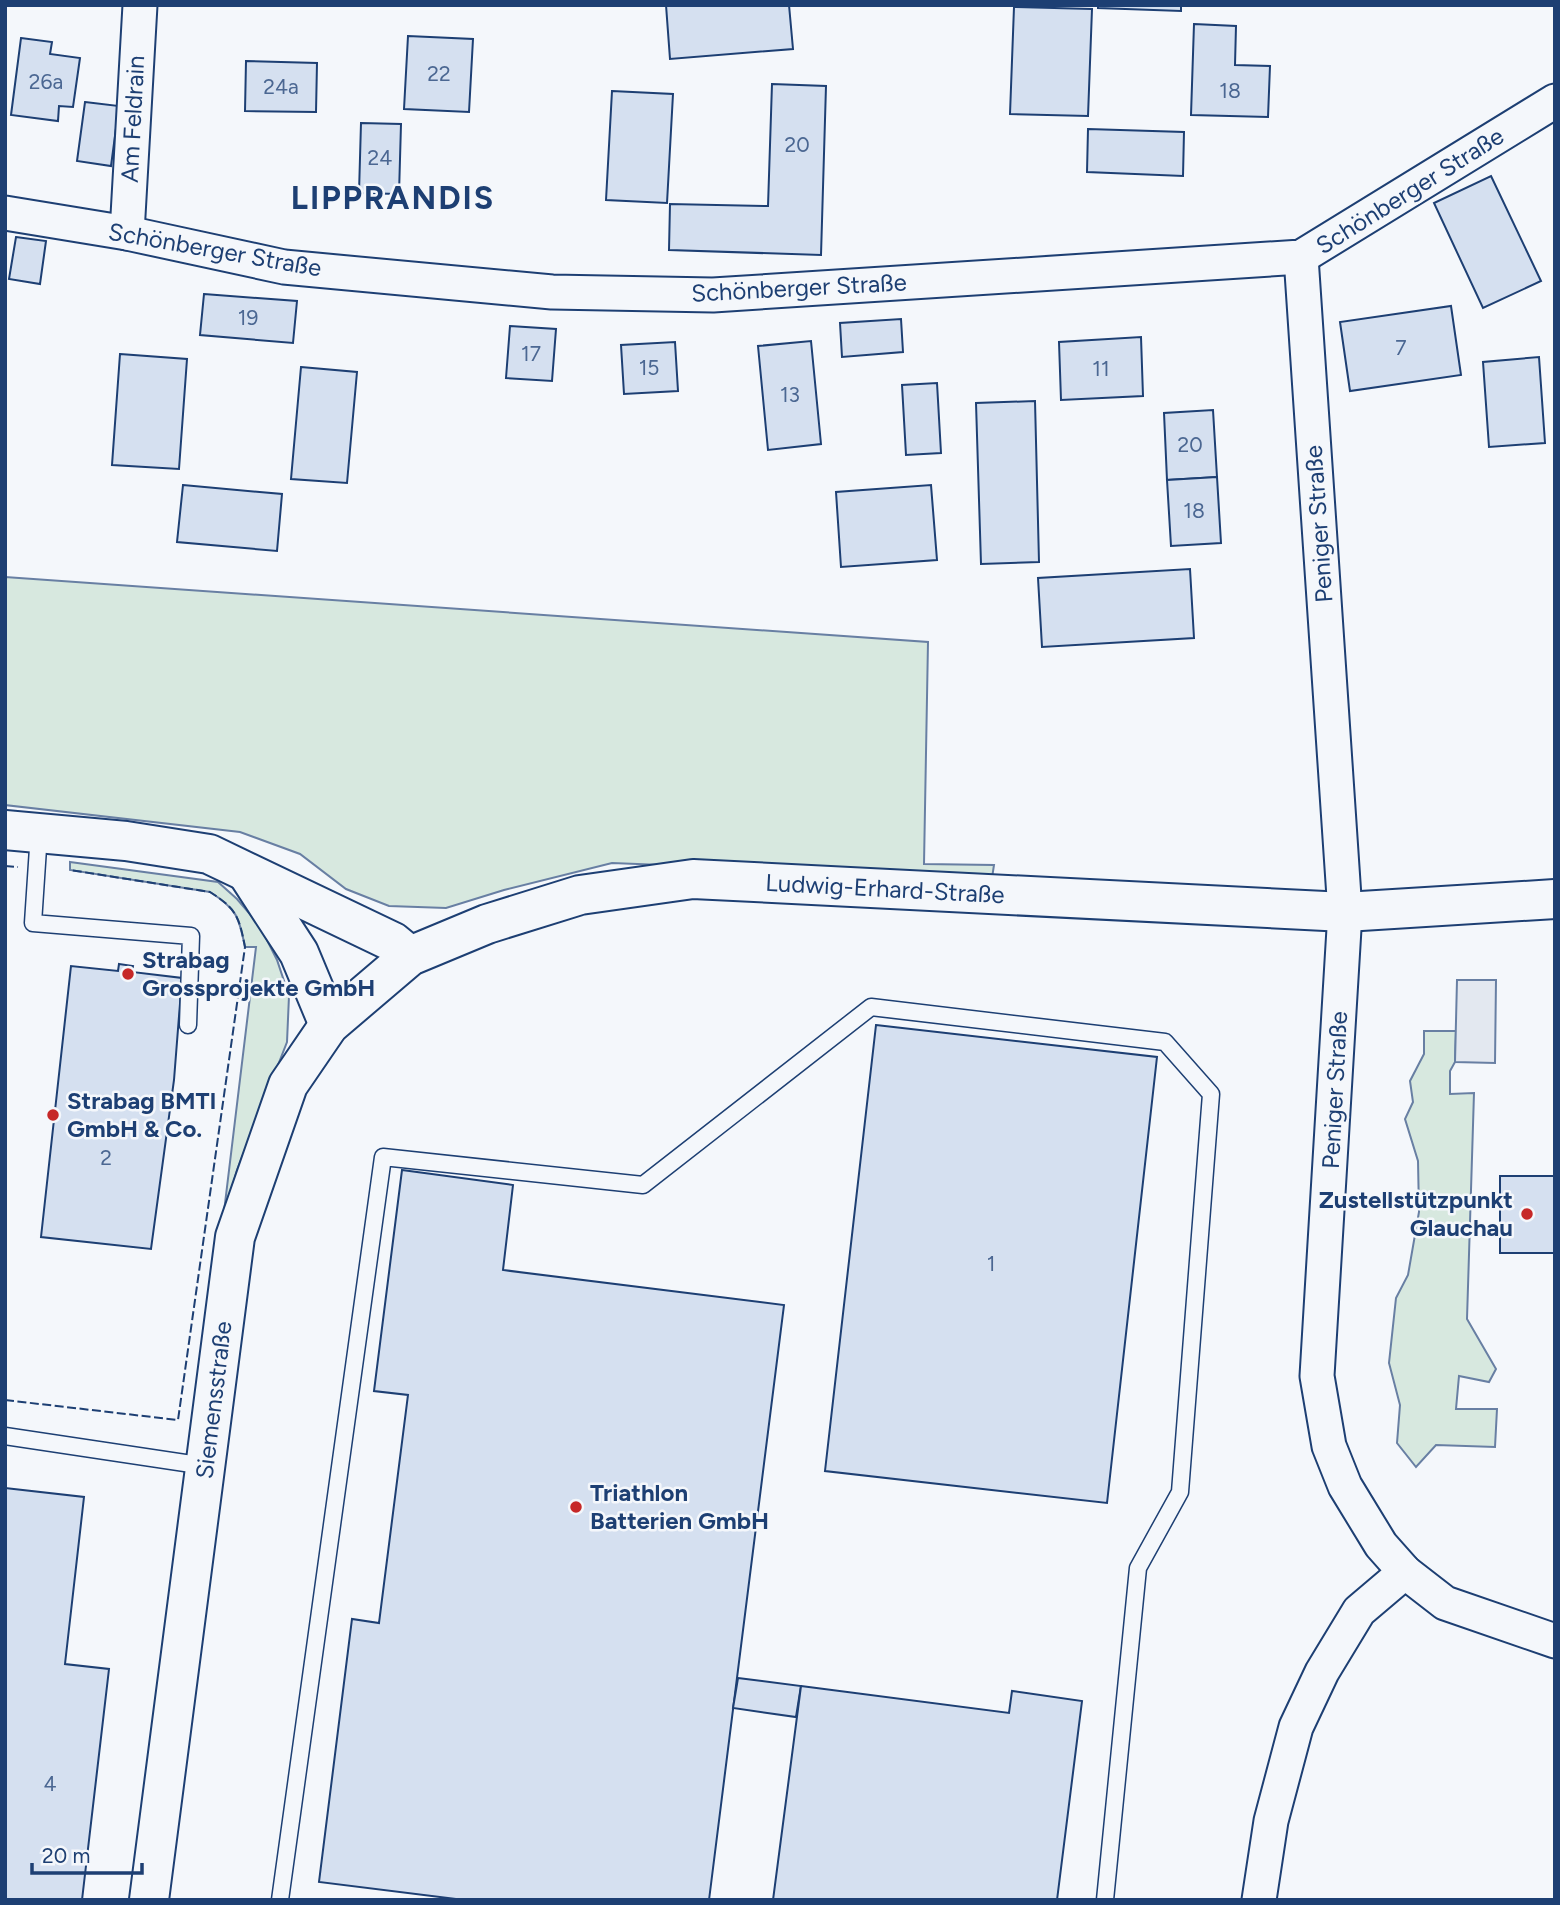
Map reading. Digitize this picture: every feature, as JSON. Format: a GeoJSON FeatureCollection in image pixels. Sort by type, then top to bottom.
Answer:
{"type":"FeatureCollection","features":[{"type":"Feature","properties":{"kind":"street","name":"Am Feldrain"},"geometry":{"type":"LineString","coordinates":[[127,233],[140,5]]}},
{"type":"Feature","properties":{"kind":"street","name":"Schönberger Straße"},"geometry":{"type":"LineString","coordinates":[[5,214],[127,233],[284,267],[552,292],[713,295],[1301,257],[1555,101]]}},
{"type":"Feature","properties":{"kind":"street","name":"Peniger Straße"},"geometry":{"type":"LineString","coordinates":[[1301,257],[1345,912],[1317,1376],[1329,1446],[1345,1486],[1381,1545],[1405,1572],[1445,1603],[1555,1641]]}},
{"type":"Feature","properties":{"kind":"street"},"geometry":{"type":"LineString","coordinates":[[22,831],[126,841],[209,854],[393,942],[410,956]]}},
{"type":"Feature","properties":{"kind":"street"},"geometry":{"type":"LineString","coordinates":[[247,873],[299,953],[329,1025]]}},
{"type":"Feature","properties":{"kind":"street","name":"Ludwig-Erhard-Straße"},"geometry":{"type":"LineString","coordinates":[[410,956],[487,924],[580,895],[693,879],[1345,912],[1555,899]]}},
{"type":"Feature","properties":{"kind":"street","name":"Siemensstraße"},"geometry":{"type":"LineString","coordinates":[[149,1900],[235,1237],[288,1085],[329,1025],[410,956]]}},
{"type":"Feature","properties":{"kind":"street"},"geometry":{"type":"LineString","coordinates":[[1259,1900],[1271,1821],[1296,1727],[1322,1672],[1359,1611],[1405,1572]]}},
{"type":"Feature","properties":{"kind":"lane"},"geometry":{"type":"LineString","coordinates":[[22,831],[33,923],[191,936],[188,1025]]}},
{"type":"Feature","properties":{"kind":"lane"},"geometry":{"type":"LineString","coordinates":[[280,1900],[383,1157],[643,1185],[871,1007],[1165,1042],[1211,1094],[1180,1492],[1138,1568],[1105,1900]]}},
{"type":"Feature","properties":{"kind":"lane"},"geometry":{"type":"LineString","coordinates":[[5,1436],[205,1466]]}},
{"type":"Feature","properties":{"kind":"shaded area"},"geometry":{"type":"Polygon","coordinates":[[[5,577],[928,642],[924,864],[994,865],[992,878],[612,863],[504,890],[446,908],[389,906],[346,889],[300,854],[240,832],[5,805],[5,577]]]}},
{"type":"Feature","properties":{"kind":"shaded area"},"geometry":{"type":"Polygon","coordinates":[[[70,862],[218,882],[260,926],[277,960],[289,996],[287,1042],[237,1170],[223,1220],[256,947],[245,947],[235,915],[210,892],[70,870],[70,862]]]}},
{"type":"Feature","properties":{"kind":"shaded area"},"geometry":{"type":"Polygon","coordinates":[[[1457,980],[1496,980],[1495,1063],[1455,1062],[1457,980]]]}},
{"type":"Feature","properties":{"kind":"shaded area"},"geometry":{"type":"Polygon","coordinates":[[[1424,1031],[1456,1031],[1455,1062],[1450,1071],[1450,1094],[1474,1093],[1467,1319],[1496,1369],[1489,1382],[1459,1376],[1456,1409],[1497,1409],[1495,1447],[1436,1445],[1416,1467],[1397,1443],[1400,1405],[1389,1363],[1396,1298],[1408,1275],[1419,1212],[1418,1161],[1405,1119],[1413,1102],[1410,1081],[1424,1054],[1424,1031]]]}},
{"type":"Feature","properties":{"kind":"building"},"geometry":{"type":"Polygon","coordinates":[[[666,5],[789,5],[793,49],[670,59],[666,5]]]}},
{"type":"Feature","properties":{"kind":"building"},"geometry":{"type":"Polygon","coordinates":[[[1098,5],[1181,5],[1181,11],[1098,8],[1098,5]]]}},
{"type":"Feature","properties":{"kind":"building"},"geometry":{"type":"Polygon","coordinates":[[[1014,7],[1092,9],[1088,116],[1010,114],[1014,7]]]}},
{"type":"Feature","properties":{"kind":"building"},"geometry":{"type":"Polygon","coordinates":[[[1194,24],[1236,26],[1235,65],[1270,66],[1268,117],[1191,115],[1194,24]]]}},
{"type":"Feature","properties":{"kind":"building"},"geometry":{"type":"Polygon","coordinates":[[[408,36],[473,39],[469,112],[404,109],[408,36]]]}},
{"type":"Feature","properties":{"kind":"building"},"geometry":{"type":"Polygon","coordinates":[[[21,38],[52,42],[50,54],[80,58],[73,107],[59,106],[58,121],[11,115],[21,38]]]}},
{"type":"Feature","properties":{"kind":"building"},"geometry":{"type":"Polygon","coordinates":[[[246,61],[317,63],[316,112],[245,111],[246,61]]]}},
{"type":"Feature","properties":{"kind":"building"},"geometry":{"type":"Polygon","coordinates":[[[772,84],[826,86],[821,255],[669,250],[670,204],[768,206],[772,84]]]}},
{"type":"Feature","properties":{"kind":"building"},"geometry":{"type":"Polygon","coordinates":[[[612,91],[673,94],[667,203],[606,200],[612,91]]]}},
{"type":"Feature","properties":{"kind":"building"},"geometry":{"type":"Polygon","coordinates":[[[85,102],[119,106],[111,166],[77,161],[85,102]]]}},
{"type":"Feature","properties":{"kind":"building"},"geometry":{"type":"Polygon","coordinates":[[[361,123],[401,124],[399,194],[359,193],[361,123]]]}},
{"type":"Feature","properties":{"kind":"building"},"geometry":{"type":"Polygon","coordinates":[[[1088,129],[1184,132],[1183,176],[1087,172],[1088,129]]]}},
{"type":"Feature","properties":{"kind":"building"},"geometry":{"type":"Polygon","coordinates":[[[1491,176],[1541,281],[1483,308],[1434,203],[1491,176]]]}},
{"type":"Feature","properties":{"kind":"building"},"geometry":{"type":"Polygon","coordinates":[[[16,237],[46,241],[40,284],[9,279],[16,237]]]}},
{"type":"Feature","properties":{"kind":"building"},"geometry":{"type":"Polygon","coordinates":[[[204,294],[297,301],[293,343],[200,335],[204,294]]]}},
{"type":"Feature","properties":{"kind":"building"},"geometry":{"type":"Polygon","coordinates":[[[1451,306],[1461,375],[1350,391],[1340,322],[1451,306]]]}},
{"type":"Feature","properties":{"kind":"building"},"geometry":{"type":"Polygon","coordinates":[[[901,319],[903,352],[842,357],[840,323],[901,319]]]}},
{"type":"Feature","properties":{"kind":"building"},"geometry":{"type":"Polygon","coordinates":[[[510,326],[556,329],[552,381],[506,378],[510,326]]]}},
{"type":"Feature","properties":{"kind":"building"},"geometry":{"type":"Polygon","coordinates":[[[1141,337],[1143,396],[1061,400],[1059,342],[1141,337]]]}},
{"type":"Feature","properties":{"kind":"building"},"geometry":{"type":"Polygon","coordinates":[[[811,341],[821,444],[768,450],[758,346],[811,341]]]}},
{"type":"Feature","properties":{"kind":"building"},"geometry":{"type":"Polygon","coordinates":[[[675,342],[678,391],[624,394],[621,345],[675,342]]]}},
{"type":"Feature","properties":{"kind":"building"},"geometry":{"type":"Polygon","coordinates":[[[120,354],[187,359],[179,469],[112,465],[120,354]]]}},
{"type":"Feature","properties":{"kind":"building"},"geometry":{"type":"Polygon","coordinates":[[[1539,357],[1545,443],[1489,447],[1483,362],[1539,357]]]}},
{"type":"Feature","properties":{"kind":"building"},"geometry":{"type":"Polygon","coordinates":[[[301,367],[357,372],[347,483],[291,479],[301,367]]]}},
{"type":"Feature","properties":{"kind":"building"},"geometry":{"type":"Polygon","coordinates":[[[937,383],[941,453],[906,455],[902,385],[937,383]]]}},
{"type":"Feature","properties":{"kind":"building"},"geometry":{"type":"Polygon","coordinates":[[[1035,401],[1039,562],[981,564],[976,403],[1035,401]]]}},
{"type":"Feature","properties":{"kind":"building"},"geometry":{"type":"Polygon","coordinates":[[[1213,410],[1217,477],[1167,480],[1164,413],[1213,410]]]}},
{"type":"Feature","properties":{"kind":"building"},"geometry":{"type":"Polygon","coordinates":[[[1217,477],[1221,543],[1171,546],[1167,480],[1217,477]]]}},
{"type":"Feature","properties":{"kind":"building"},"geometry":{"type":"Polygon","coordinates":[[[183,485],[282,494],[277,551],[177,542],[183,485]]]}},
{"type":"Feature","properties":{"kind":"building"},"geometry":{"type":"Polygon","coordinates":[[[931,485],[937,560],[841,567],[836,492],[931,485]]]}},
{"type":"Feature","properties":{"kind":"building"},"geometry":{"type":"Polygon","coordinates":[[[1190,569],[1194,638],[1042,647],[1038,578],[1190,569]]]}},
{"type":"Feature","properties":{"kind":"building"},"geometry":{"type":"Polygon","coordinates":[[[119,964],[133,966],[132,972],[182,978],[174,1080],[151,1249],[41,1237],[71,966],[118,971],[119,964]]]}},
{"type":"Feature","properties":{"kind":"building","name":"Triathlon Batterien GmbH"},"geometry":{"type":"Polygon","coordinates":[[[876,1025],[1157,1057],[1107,1503],[825,1471],[876,1025]]]}},
{"type":"Feature","properties":{"kind":"building","name":"Triathlon Batterien GmbH"},"geometry":{"type":"Polygon","coordinates":[[[402,1170],[513,1185],[503,1270],[784,1305],[709,1900],[464,1900],[319,1882],[352,1619],[379,1623],[408,1395],[374,1391],[402,1170]]]}},
{"type":"Feature","properties":{"kind":"building","name":"Zustellstützpunkt Glauchau"},"geometry":{"type":"Polygon","coordinates":[[[1500,1176],[1555,1176],[1555,1253],[1500,1253],[1500,1176]]]}},
{"type":"Feature","properties":{"kind":"building"},"geometry":{"type":"Polygon","coordinates":[[[5,1488],[84,1497],[65,1664],[109,1669],[82,1900],[5,1900],[5,1488]]]}},
{"type":"Feature","properties":{"kind":"building"},"geometry":{"type":"Polygon","coordinates":[[[738,1678],[801,1686],[796,1717],[733,1708],[738,1678]]]}},
{"type":"Feature","properties":{"kind":"building"},"geometry":{"type":"Polygon","coordinates":[[[801,1686],[1009,1713],[1012,1691],[1082,1701],[1057,1900],[773,1900],[801,1686]]]}},
{"type":"Feature","properties":{"kind":"fence"},"geometry":{"type":"LineString","coordinates":[[5,866],[18,867]]}},
{"type":"Feature","properties":{"kind":"fence"},"geometry":{"type":"LineString","coordinates":[[5,1400],[178,1420],[245,947],[235,915],[210,892],[70,870]]}},
{"type":"Feature","properties":{"kind":"place","name":"Strabag Grossprojekte GmbH"},"geometry":{"type":"Point","coordinates":[128,974]}},
{"type":"Feature","properties":{"kind":"place","name":"Strabag BMTI GmbH & Co."},"geometry":{"type":"Point","coordinates":[53,1115]}},
{"type":"Feature","properties":{"kind":"place","name":"Zustellstützpunkt Glauchau"},"geometry":{"type":"Point","coordinates":[1527,1214]}},
{"type":"Feature","properties":{"kind":"place","name":"Triathlon Batterien GmbH"},"geometry":{"type":"Point","coordinates":[576,1507]}},
{"type":"Feature","properties":{"kind":"district","name":"LIPPRANDIS"},"geometry":{"type":"Point","coordinates":[393,198]}}]}
